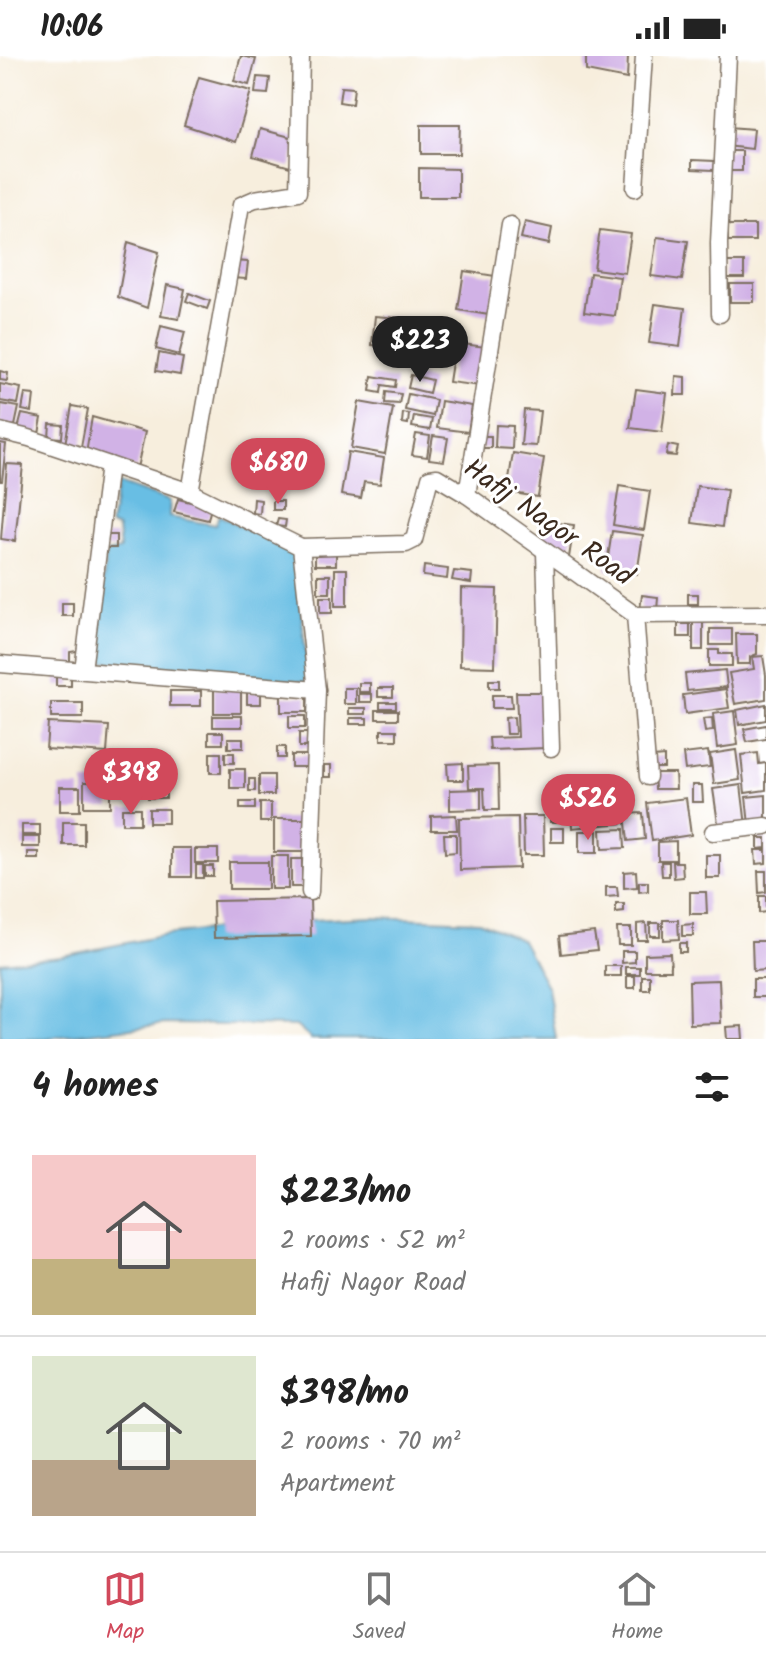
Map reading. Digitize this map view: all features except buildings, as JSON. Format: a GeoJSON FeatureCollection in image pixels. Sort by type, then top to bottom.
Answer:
{"type":"FeatureCollection","features":[{"type":"Feature","properties":{"kind":"street"},"geometry":{"type":"LineString","coordinates":[[190,492],[241,205],[255,199],[298,192],[301,56]]}},
{"type":"Feature","properties":{"kind":"street"},"geometry":{"type":"LineString","coordinates":[[635,188],[644,56]]}},
{"type":"Feature","properties":{"kind":"street"},"geometry":{"type":"LineString","coordinates":[[720,314],[719,243],[728,56]]}},
{"type":"Feature","properties":{"kind":"street"},"geometry":{"type":"LineString","coordinates":[[467,495],[510,225]]}},
{"type":"Feature","properties":{"kind":"street"},"geometry":{"type":"LineString","coordinates":[[0,431],[190,492],[301,547],[317,690],[310,892]]}},
{"type":"Feature","properties":{"kind":"street"},"geometry":{"type":"LineString","coordinates":[[83,670],[109,465]]}},
{"type":"Feature","properties":{"kind":"street","name":"Hafij Nagor Road"},"geometry":{"type":"LineString","coordinates":[[301,547],[406,544],[414,540],[430,478],[437,477],[635,615],[766,614]]}},
{"type":"Feature","properties":{"kind":"street"},"geometry":{"type":"LineString","coordinates":[[545,552],[551,748]]}},
{"type":"Feature","properties":{"kind":"street"},"geometry":{"type":"LineString","coordinates":[[635,615],[648,777]]}},
{"type":"Feature","properties":{"kind":"street"},"geometry":{"type":"LineString","coordinates":[[0,664],[317,690]]}},
{"type":"Feature","properties":{"kind":"street"},"geometry":{"type":"LineString","coordinates":[[713,832],[766,826]]}},
{"type":"Feature","properties":{"kind":"water"},"geometry":{"type":"Polygon","coordinates":[[[118,483],[170,501],[169,517],[215,525],[219,515],[295,555],[309,682],[96,661],[106,553],[120,550],[118,528],[110,525],[118,483]]]}},
{"type":"Feature","properties":{"kind":"water"},"geometry":{"type":"Polygon","coordinates":[[[371,917],[479,921],[522,940],[548,988],[556,1039],[311,1039],[296,1026],[166,1024],[38,1039],[0,1039],[0,962],[62,956],[166,935],[290,921],[371,917]]]}}]}
